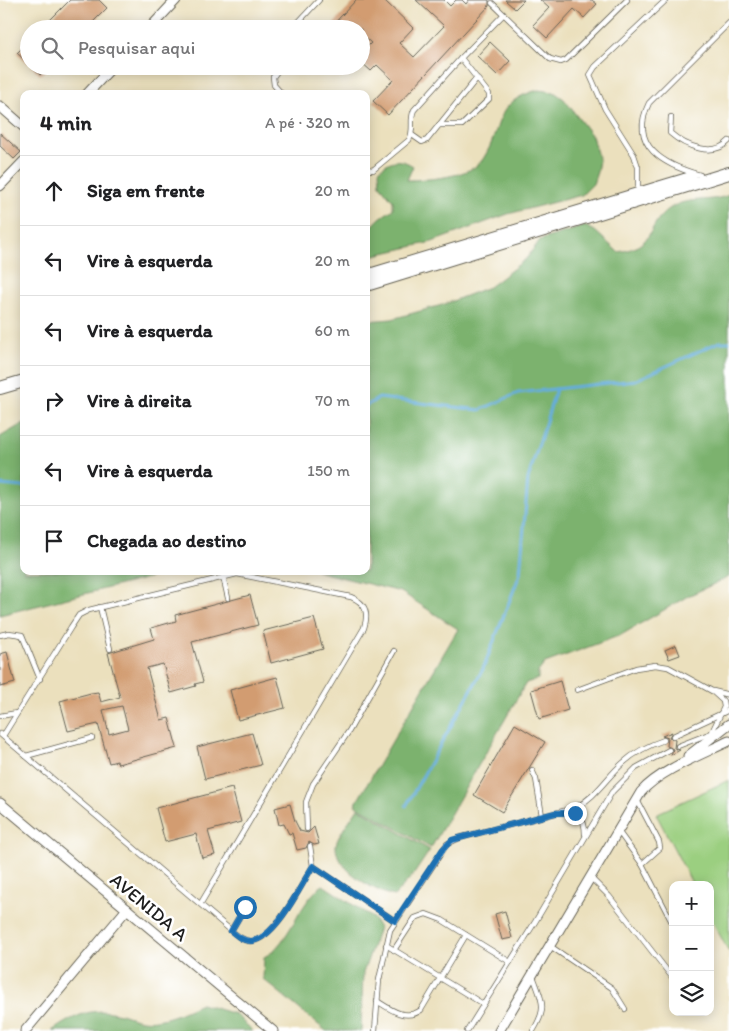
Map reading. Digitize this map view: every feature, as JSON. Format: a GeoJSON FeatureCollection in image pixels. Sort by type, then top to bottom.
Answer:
{"type":"FeatureCollection","features":[{"type":"Feature","properties":{"kind":"street"},"geometry":{"type":"LineString","coordinates":[[157,20],[176,0]]}},
{"type":"Feature","properties":{"kind":"street"},"geometry":{"type":"LineString","coordinates":[[91,90],[105,75]]}},
{"type":"Feature","properties":{"kind":"street"},"geometry":{"type":"LineString","coordinates":[[0,106],[20,124]]}},
{"type":"Feature","properties":{"kind":"street"},"geometry":{"type":"LineString","coordinates":[[0,186],[20,165]]}},
{"type":"Feature","properties":{"kind":"street"},"geometry":{"type":"LineString","coordinates":[[370,284],[640,198],[729,165]]}},
{"type":"Feature","properties":{"kind":"street"},"geometry":{"type":"LineString","coordinates":[[370,275],[729,174]]}},
{"type":"Feature","properties":{"kind":"street"},"geometry":{"type":"LineString","coordinates":[[0,388],[20,382]]}},
{"type":"Feature","properties":{"kind":"street"},"geometry":{"type":"LineString","coordinates":[[0,395],[20,389]]}},
{"type":"Feature","properties":{"kind":"street"},"geometry":{"type":"LineString","coordinates":[[671,770],[715,732],[729,724]]}},
{"type":"Feature","properties":{"kind":"street"},"geometry":{"type":"LineString","coordinates":[[499,1031],[618,831],[648,785],[671,770],[729,741]]}},
{"type":"Feature","properties":{"kind":"street","name":"AVENIDA A"},"geometry":{"type":"LineString","coordinates":[[2,805],[273,1031]]}},
{"type":"Feature","properties":{"kind":"street"},"geometry":{"type":"LineString","coordinates":[[25,1031],[127,909]]}},
{"type":"Feature","properties":{"kind":"lane"},"geometry":{"type":"LineString","coordinates":[[300,20],[319,0]]}},
{"type":"Feature","properties":{"kind":"lane"},"geometry":{"type":"LineString","coordinates":[[492,3],[550,58],[561,62],[566,60],[628,0]]}},
{"type":"Feature","properties":{"kind":"lane"},"geometry":{"type":"LineString","coordinates":[[640,198],[638,167],[634,155],[600,100],[590,75],[594,67],[666,0]]}},
{"type":"Feature","properties":{"kind":"lane"},"geometry":{"type":"LineString","coordinates":[[412,135],[411,117],[414,110],[461,58],[504,15]]}},
{"type":"Feature","properties":{"kind":"lane"},"geometry":{"type":"LineString","coordinates":[[700,175],[674,167],[658,157],[645,139],[643,119],[649,103],[729,23]]}},
{"type":"Feature","properties":{"kind":"lane"},"geometry":{"type":"LineString","coordinates":[[439,126],[462,125],[489,98],[489,94],[461,58]]}},
{"type":"Feature","properties":{"kind":"lane"},"geometry":{"type":"LineString","coordinates":[[274,75],[274,85],[278,90]]}},
{"type":"Feature","properties":{"kind":"lane"},"geometry":{"type":"LineString","coordinates":[[412,135],[424,141],[439,126],[477,78]]}},
{"type":"Feature","properties":{"kind":"lane"},"geometry":{"type":"LineString","coordinates":[[671,117],[670,133],[680,141],[709,150],[722,148],[729,141]]}},
{"type":"Feature","properties":{"kind":"lane"},"geometry":{"type":"LineString","coordinates":[[370,170],[374,170],[412,135]]}},
{"type":"Feature","properties":{"kind":"lane"},"geometry":{"type":"LineString","coordinates":[[235,575],[223,576],[80,615],[2,735],[231,931],[251,941],[270,931],[313,866],[310,846]]}},
{"type":"Feature","properties":{"kind":"lane"},"geometry":{"type":"LineString","coordinates":[[201,904],[361,634],[367,615],[363,604],[351,597],[252,575]]}},
{"type":"Feature","properties":{"kind":"lane"},"geometry":{"type":"LineString","coordinates":[[223,576],[228,598]]}},
{"type":"Feature","properties":{"kind":"lane"},"geometry":{"type":"LineString","coordinates":[[100,608],[110,649]]}},
{"type":"Feature","properties":{"kind":"lane"},"geometry":{"type":"LineString","coordinates":[[0,635],[9,633],[22,635],[40,679]]}},
{"type":"Feature","properties":{"kind":"lane"},"geometry":{"type":"LineString","coordinates":[[307,829],[306,802],[313,784],[348,731],[394,651]]}},
{"type":"Feature","properties":{"kind":"lane"},"geometry":{"type":"LineString","coordinates":[[577,690],[636,668],[660,665],[712,691],[729,695]]}},
{"type":"Feature","properties":{"kind":"lane"},"geometry":{"type":"LineString","coordinates":[[712,691],[724,702],[715,732]]}},
{"type":"Feature","properties":{"kind":"lane"},"geometry":{"type":"LineString","coordinates":[[673,736],[729,710]]}},
{"type":"Feature","properties":{"kind":"lane"},"geometry":{"type":"LineString","coordinates":[[0,716],[17,713]]}},
{"type":"Feature","properties":{"kind":"lane"},"geometry":{"type":"LineString","coordinates":[[678,746],[715,732],[729,732]]}},
{"type":"Feature","properties":{"kind":"lane"},"geometry":{"type":"LineString","coordinates":[[26,756],[92,738]]}},
{"type":"Feature","properties":{"kind":"lane"},"geometry":{"type":"LineString","coordinates":[[375,1031],[379,980],[386,945],[395,921],[443,849],[452,840],[575,808],[591,799],[623,763],[647,746],[664,740]]}},
{"type":"Feature","properties":{"kind":"lane"},"geometry":{"type":"LineString","coordinates":[[466,1031],[510,962],[607,798],[623,779],[636,768],[669,750]]}},
{"type":"Feature","properties":{"kind":"lane"},"geometry":{"type":"LineString","coordinates":[[532,770],[542,816]]}},
{"type":"Feature","properties":{"kind":"lane"},"geometry":{"type":"LineString","coordinates":[[637,800],[660,848],[642,864]]}},
{"type":"Feature","properties":{"kind":"lane"},"geometry":{"type":"LineString","coordinates":[[555,813],[572,812],[578,815],[585,823],[585,835]]}},
{"type":"Feature","properties":{"kind":"lane"},"geometry":{"type":"LineString","coordinates":[[618,831],[642,864],[669,916]]}},
{"type":"Feature","properties":{"kind":"lane"},"geometry":{"type":"LineString","coordinates":[[313,866],[395,921]]}},
{"type":"Feature","properties":{"kind":"lane"},"geometry":{"type":"LineString","coordinates":[[591,878],[609,896],[669,973]]}},
{"type":"Feature","properties":{"kind":"lane"},"geometry":{"type":"LineString","coordinates":[[231,931],[245,907]]}},
{"type":"Feature","properties":{"kind":"lane"},"geometry":{"type":"LineString","coordinates":[[394,950],[415,918],[423,914],[433,916],[510,962]]}},
{"type":"Feature","properties":{"kind":"lane"},"geometry":{"type":"LineString","coordinates":[[377,1001],[398,1013],[413,1015],[421,1010],[466,935]]}},
{"type":"Feature","properties":{"kind":"lane"},"geometry":{"type":"LineString","coordinates":[[386,945],[483,1004]]}},
{"type":"Feature","properties":{"kind":"lane"},"geometry":{"type":"LineString","coordinates":[[550,946],[612,988],[625,1009]]}},
{"type":"Feature","properties":{"kind":"lane"},"geometry":{"type":"LineString","coordinates":[[533,976],[544,1006],[542,1016],[534,1031]]}},
{"type":"Feature","properties":{"kind":"green space"},"geometry":{"type":"Polygon","coordinates":[[[538,90],[554,92],[564,99],[592,136],[599,160],[593,184],[582,195],[508,214],[432,242],[370,256],[370,228],[393,209],[393,201],[380,185],[379,170],[391,162],[403,161],[413,166],[407,180],[448,176],[469,170],[483,159],[505,109],[523,95],[538,90]]]}},
{"type":"Feature","properties":{"kind":"green space"},"geometry":{"type":"Polygon","coordinates":[[[729,195],[729,577],[688,596],[621,635],[545,663],[538,672],[538,679],[526,683],[431,848],[355,805],[458,629],[401,592],[332,575],[370,575],[370,321],[392,319],[442,305],[489,287],[526,259],[540,240],[585,226],[595,231],[618,252],[639,245],[649,235],[662,215],[676,205],[683,202],[729,195]]]}},
{"type":"Feature","properties":{"kind":"green space"},"geometry":{"type":"Polygon","coordinates":[[[20,425],[20,575],[160,575],[0,615],[0,437],[20,425]]]}},
{"type":"Feature","properties":{"kind":"green space"},"geometry":{"type":"Polygon","coordinates":[[[729,780],[729,952],[714,924],[714,881],[691,881],[656,814],[729,780]]]}},
{"type":"Feature","properties":{"kind":"green space"},"geometry":{"type":"Polygon","coordinates":[[[358,808],[430,850],[414,874],[394,896],[377,890],[357,878],[348,870],[337,854],[337,841],[358,808]]]}},
{"type":"Feature","properties":{"kind":"green space"},"geometry":{"type":"Polygon","coordinates":[[[323,885],[373,918],[379,928],[363,973],[361,1031],[326,1031],[263,979],[264,957],[280,943],[307,901],[323,885]]]}},
{"type":"Feature","properties":{"kind":"green space"},"geometry":{"type":"Polygon","coordinates":[[[201,1004],[235,1014],[253,1031],[52,1031],[67,1021],[90,1012],[107,1011],[150,1021],[172,1016],[201,1004]]]}},
{"type":"Feature","properties":{"kind":"building"},"geometry":{"type":"Polygon","coordinates":[[[70,0],[99,0],[107,8],[95,20],[50,20],[70,0]]]}},
{"type":"Feature","properties":{"kind":"building"},"geometry":{"type":"Polygon","coordinates":[[[356,0],[384,0],[413,28],[399,43],[414,57],[444,26],[416,0],[444,0],[450,6],[456,0],[462,0],[466,4],[469,0],[489,0],[489,6],[388,115],[373,101],[393,80],[377,65],[370,70],[370,20],[337,20],[356,0]]]}},
{"type":"Feature","properties":{"kind":"building"},"geometry":{"type":"Polygon","coordinates":[[[505,0],[524,0],[515,9],[505,0]]]}},
{"type":"Feature","properties":{"kind":"building"},"geometry":{"type":"Polygon","coordinates":[[[540,0],[592,0],[597,4],[584,18],[574,9],[547,38],[533,25],[549,8],[540,0]]]}},
{"type":"Feature","properties":{"kind":"building"},"geometry":{"type":"Polygon","coordinates":[[[490,42],[510,61],[497,75],[477,56],[490,42]]]}},
{"type":"Feature","properties":{"kind":"building"},"geometry":{"type":"Polygon","coordinates":[[[0,133],[20,153],[14,159],[0,146],[0,133]]]}},
{"type":"Feature","properties":{"kind":"building"},"geometry":{"type":"Polygon","coordinates":[[[250,595],[258,625],[192,642],[203,682],[195,684],[196,686],[171,693],[163,664],[147,668],[161,720],[169,718],[177,748],[118,764],[117,761],[109,763],[98,724],[68,731],[60,701],[98,692],[101,702],[120,697],[108,653],[154,639],[151,628],[176,621],[175,615],[250,595]],[[122,706],[103,710],[109,734],[128,729],[122,706]]]}},
{"type":"Feature","properties":{"kind":"building"},"geometry":{"type":"Polygon","coordinates":[[[314,618],[323,649],[271,663],[263,631],[314,618]]]}},
{"type":"Feature","properties":{"kind":"building"},"geometry":{"type":"Polygon","coordinates":[[[676,645],[680,655],[669,659],[665,650],[676,645]]]}},
{"type":"Feature","properties":{"kind":"building"},"geometry":{"type":"Polygon","coordinates":[[[7,652],[15,683],[0,687],[0,654],[7,652]]]}},
{"type":"Feature","properties":{"kind":"building"},"geometry":{"type":"Polygon","coordinates":[[[277,677],[285,708],[238,720],[230,690],[277,677]]]}},
{"type":"Feature","properties":{"kind":"building"},"geometry":{"type":"Polygon","coordinates":[[[560,681],[568,710],[539,719],[531,690],[560,681]]]}},
{"type":"Feature","properties":{"kind":"building"},"geometry":{"type":"Polygon","coordinates":[[[515,724],[545,742],[502,812],[474,795],[515,724]]]}},
{"type":"Feature","properties":{"kind":"building"},"geometry":{"type":"Polygon","coordinates":[[[672,732],[669,737],[675,740],[674,748],[680,750],[671,755],[673,749],[667,746],[668,738],[662,736],[672,732]]]}},
{"type":"Feature","properties":{"kind":"building"},"geometry":{"type":"Polygon","coordinates":[[[252,733],[261,765],[205,779],[197,747],[252,733]]]}},
{"type":"Feature","properties":{"kind":"building"},"geometry":{"type":"Polygon","coordinates":[[[232,788],[241,822],[208,831],[215,855],[202,858],[196,834],[165,842],[156,808],[232,788]]]}},
{"type":"Feature","properties":{"kind":"building"},"geometry":{"type":"Polygon","coordinates":[[[290,804],[300,831],[308,833],[314,827],[319,844],[314,845],[309,842],[306,848],[297,850],[292,833],[289,834],[284,824],[279,825],[275,808],[290,804]]]}},
{"type":"Feature","properties":{"kind":"building"},"geometry":{"type":"Polygon","coordinates":[[[505,911],[512,938],[502,940],[495,914],[505,911]]]}},
{"type":"Feature","properties":{"kind":"waterway"},"geometry":{"type":"LineString","coordinates":[[370,404],[379,398],[480,410],[518,393],[636,380],[719,342],[729,342]]}},
{"type":"Feature","properties":{"kind":"waterway"},"geometry":{"type":"LineString","coordinates":[[406,806],[483,669],[520,574],[528,479],[556,389]]}},
{"type":"Feature","properties":{"kind":"waterway"},"geometry":{"type":"LineString","coordinates":[[0,485],[20,487]]}},
{"type":"Feature","properties":{"kind":"route"},"geometry":{"type":"LineString","coordinates":[[245,907],[231,931],[251,941],[264,936],[276,926],[313,866],[395,921],[443,849],[452,840],[555,813],[575,813]]}}]}
